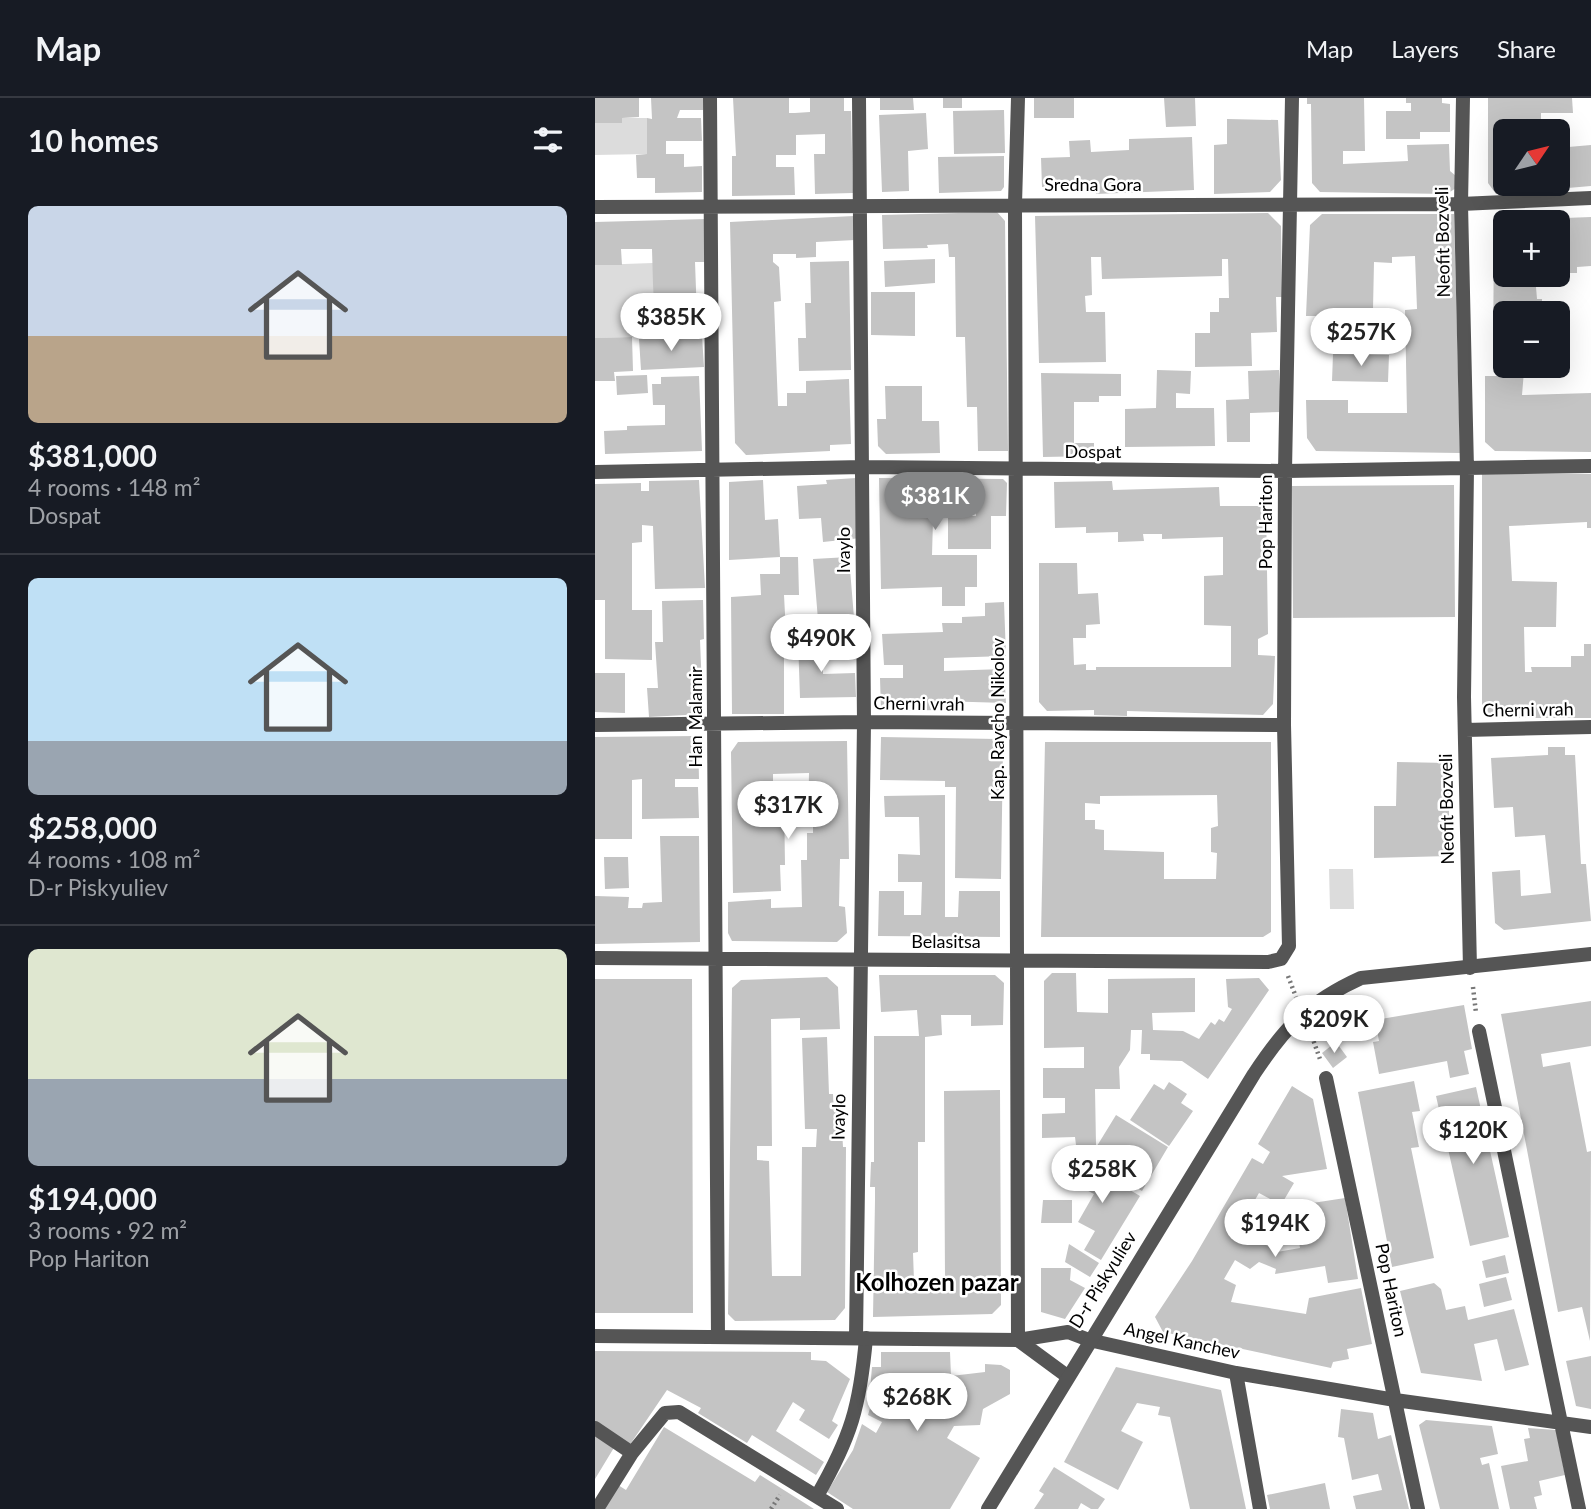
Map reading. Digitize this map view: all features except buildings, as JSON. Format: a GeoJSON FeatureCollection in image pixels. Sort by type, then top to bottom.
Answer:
{"type":"FeatureCollection","features":[{"type":"Feature","properties":{"kind":"street","name":"Han Malamir"},"geometry":{"type":"LineString","coordinates":[[709,98],[716,723],[718,1337]]}},
{"type":"Feature","properties":{"kind":"street","name":"Ivaylo"},"geometry":{"type":"LineString","coordinates":[[817,1496],[840,1456],[859,1406],[859,960],[864,722],[859,98]]}},
{"type":"Feature","properties":{"kind":"street","name":"Kap. Raycho Nikolov"},"geometry":{"type":"LineString","coordinates":[[1018,98],[1018,1340]]}},
{"type":"Feature","properties":{"kind":"street","name":"Pop Hariton"},"geometry":{"type":"LineString","coordinates":[[1289,946],[1284,725],[1285,471],[1293,205],[1292,98]]}},
{"type":"Feature","properties":{"kind":"street","name":"Neofit Bozveli"},"geometry":{"type":"LineString","coordinates":[[1463,98],[1461,204],[1467,469],[1465,730],[1470,968]]}},
{"type":"Feature","properties":{"kind":"street","name":"Sredna Gora"},"geometry":{"type":"LineString","coordinates":[[595,207],[1461,204],[1591,198]]}},
{"type":"Feature","properties":{"kind":"street","name":"Dospat"},"geometry":{"type":"LineString","coordinates":[[595,472],[863,467],[1017,471],[1285,471],[1591,466]]}},
{"type":"Feature","properties":{"kind":"street","name":"Cherni vrah"},"geometry":{"type":"LineString","coordinates":[[595,725],[864,722],[1284,725]]}},
{"type":"Feature","properties":{"kind":"street","name":"Cherni vrah"},"geometry":{"type":"LineString","coordinates":[[1465,730],[1591,727]]}},
{"type":"Feature","properties":{"kind":"street","name":"Belasitsa"},"geometry":{"type":"LineString","coordinates":[[595,958],[1268,962],[1281,959],[1289,946]]}},
{"type":"Feature","properties":{"kind":"street","name":"D-r Piskyuliev"},"geometry":{"type":"LineString","coordinates":[[988,1509],[1254,1074],[1280,1035],[1303,1012],[1329,992],[1361,978],[1591,954]]}},
{"type":"Feature","properties":{"kind":"street"},"geometry":{"type":"LineString","coordinates":[[1479,1031],[1579,1509]]}},
{"type":"Feature","properties":{"kind":"street","name":"Pop Hariton"},"geometry":{"type":"LineString","coordinates":[[1326,1078],[1418,1509]]}},
{"type":"Feature","properties":{"kind":"street","name":"Angel Kanchev"},"geometry":{"type":"LineString","coordinates":[[595,1336],[1018,1340],[1068,1332],[1089,1340],[1236,1373],[1395,1400],[1591,1427]]}},
{"type":"Feature","properties":{"kind":"street"},"geometry":{"type":"LineString","coordinates":[[1018,1340],[1067,1376]]}},
{"type":"Feature","properties":{"kind":"street"},"geometry":{"type":"LineString","coordinates":[[1236,1373],[1260,1509]]}},
{"type":"Feature","properties":{"kind":"street"},"geometry":{"type":"LineString","coordinates":[[597,1509],[632,1453],[665,1413],[679,1412],[837,1509]]}},
{"type":"Feature","properties":{"kind":"street"},"geometry":{"type":"LineString","coordinates":[[595,1428],[632,1453]]}},
{"type":"Feature","properties":{"kind":"path"},"geometry":{"type":"LineString","coordinates":[[1470,968],[1479,1031]]}},
{"type":"Feature","properties":{"kind":"shaded area"},"geometry":{"type":"Polygon","coordinates":[[[622,118],[647,118],[647,154],[595,155],[595,123],[622,123],[622,118]]]}},
{"type":"Feature","properties":{"kind":"shaded area"},"geometry":{"type":"Polygon","coordinates":[[[653,263],[654,319],[640,320],[640,337],[595,338],[595,265],[653,263]]]}},
{"type":"Feature","properties":{"kind":"shaded area"},"geometry":{"type":"Polygon","coordinates":[[[1329,869],[1353,869],[1354,909],[1330,909],[1329,869]]]}},
{"type":"Feature","properties":{"kind":"district","name":"Kolhozen pazar"},"geometry":{"type":"Point","coordinates":[937,1283]}}]}
